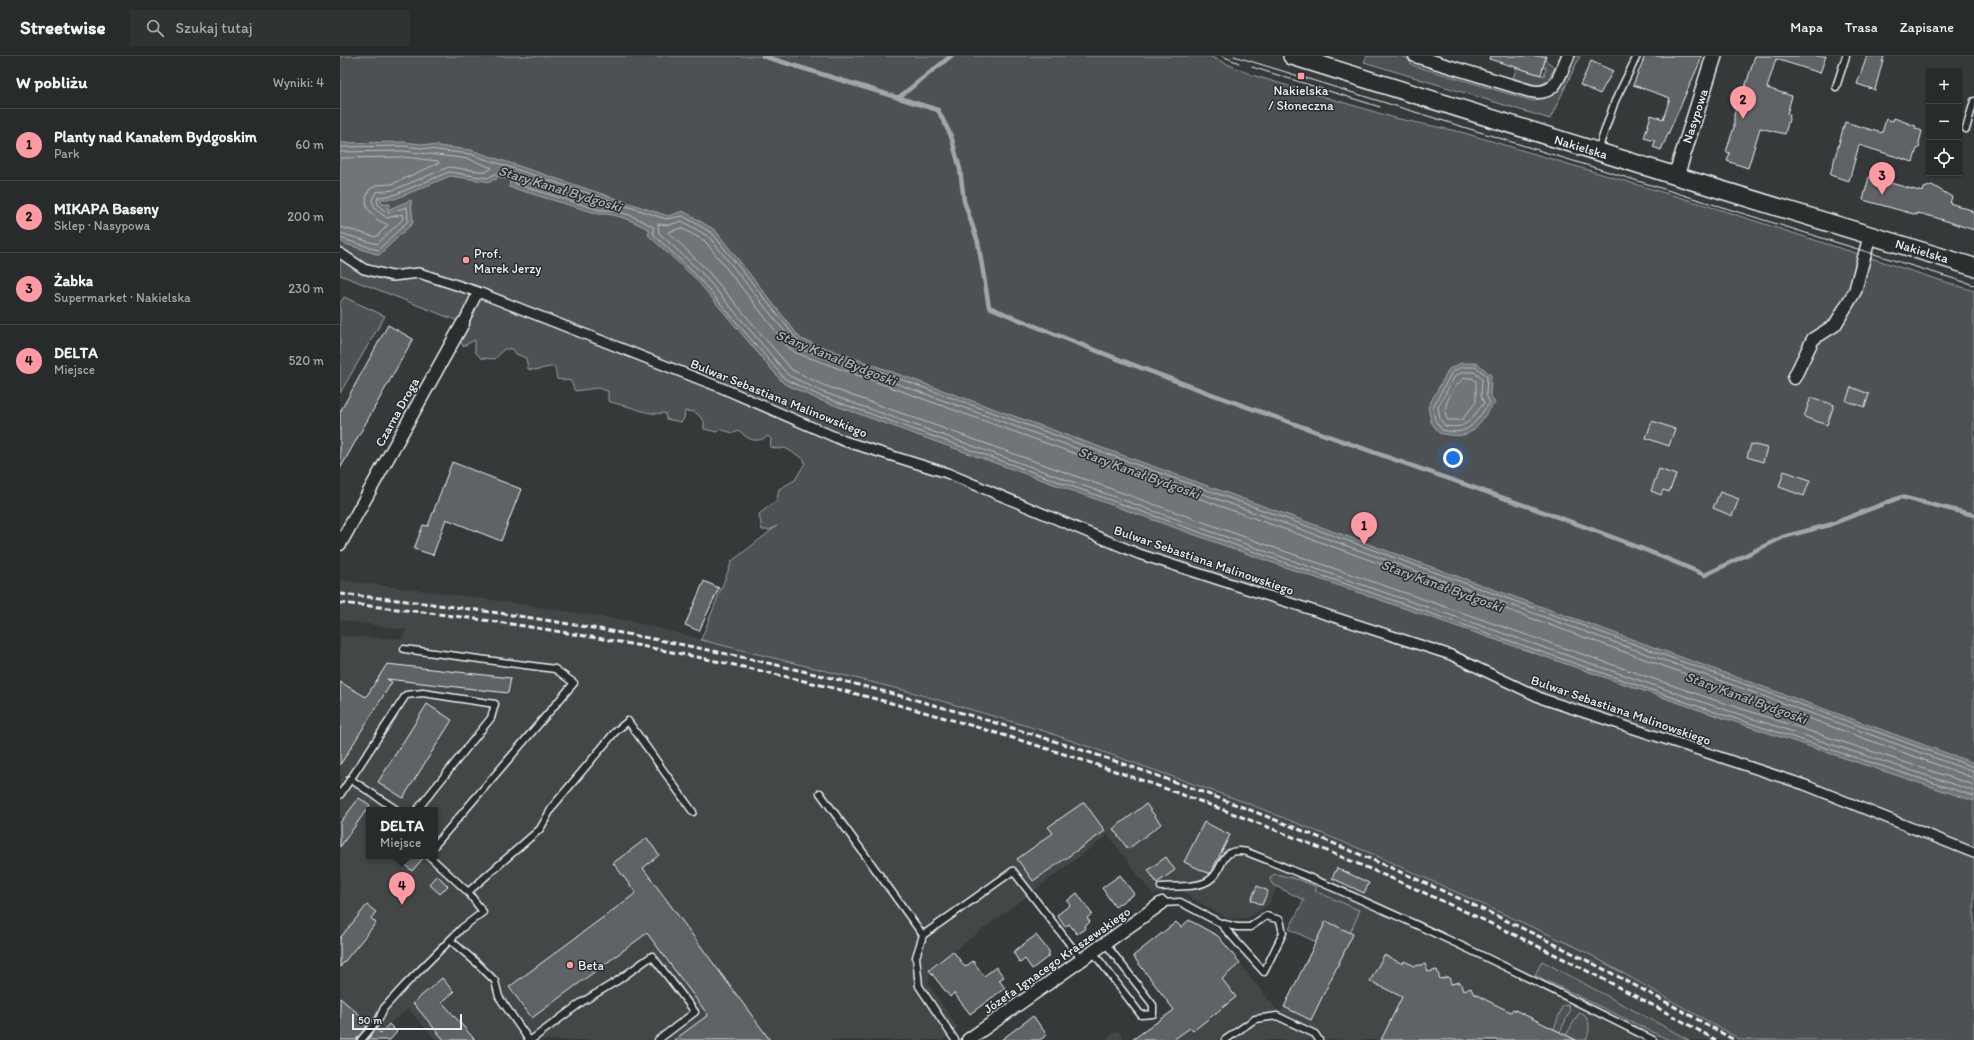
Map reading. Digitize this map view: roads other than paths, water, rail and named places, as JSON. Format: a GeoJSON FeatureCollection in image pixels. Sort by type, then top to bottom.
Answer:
{"type":"FeatureCollection","features":[{"type":"Feature","properties":{"kind":"main road","name":"Nakielska"},"geometry":{"type":"LineString","coordinates":[[1292,56],[1598,152],[1974,267]]}},
{"type":"Feature","properties":{"kind":"street"},"geometry":{"type":"LineString","coordinates":[[1415,56],[1530,91],[1542,93],[1553,87],[1568,56]]}},
{"type":"Feature","properties":{"kind":"street","name":"Nasypowa"},"geometry":{"type":"LineString","coordinates":[[1676,176],[1714,56]]}},
{"type":"Feature","properties":{"kind":"street"},"geometry":{"type":"LineString","coordinates":[[1794,378],[1813,339],[1835,325],[1855,291],[1870,235]]}},
{"type":"Feature","properties":{"kind":"street","name":"Bulwar Sebastiana Malinowskiego"},"geometry":{"type":"LineString","coordinates":[[340,253],[364,268],[392,276],[420,273],[478,292],[722,388],[844,441],[947,473],[1139,554],[1452,655],[1543,699],[1805,785],[1974,853]]}},
{"type":"Feature","properties":{"kind":"street","name":"Czarna Droga"},"geometry":{"type":"LineString","coordinates":[[340,544],[352,518],[463,323],[478,292]]}},
{"type":"Feature","properties":{"kind":"street","name":"Józefa Ignacego Kraszewskiego"},"geometry":{"type":"LineString","coordinates":[[968,1040],[1162,903]]}},
{"type":"Feature","properties":{"kind":"lane"},"geometry":{"type":"LineString","coordinates":[[1598,152],[1615,102],[1637,56]]}},
{"type":"Feature","properties":{"kind":"lane"},"geometry":{"type":"LineString","coordinates":[[1836,87],[1846,56]]}},
{"type":"Feature","properties":{"kind":"lane"},"geometry":{"type":"LineString","coordinates":[[1966,129],[1974,101]]}},
{"type":"Feature","properties":{"kind":"lane"},"geometry":{"type":"LineString","coordinates":[[404,649],[555,669],[574,683],[438,842]]}},
{"type":"Feature","properties":{"kind":"lane"},"geometry":{"type":"LineString","coordinates":[[340,794],[406,695],[423,693],[495,704],[491,718],[418,807]]}},
{"type":"Feature","properties":{"kind":"lane"},"geometry":{"type":"LineString","coordinates":[[468,892],[540,829],[553,806],[616,732],[628,721],[693,812]]}},
{"type":"Feature","properties":{"kind":"lane"},"geometry":{"type":"LineString","coordinates":[[350,779],[392,807]]}},
{"type":"Feature","properties":{"kind":"lane"},"geometry":{"type":"LineString","coordinates":[[820,793],[923,935]]}},
{"type":"Feature","properties":{"kind":"lane"},"geometry":{"type":"LineString","coordinates":[[1161,887],[1199,884],[1209,881],[1226,856],[1231,852],[1238,850],[1247,852],[1330,885],[1527,977],[1653,1040]]}},
{"type":"Feature","properties":{"kind":"lane"},"geometry":{"type":"LineString","coordinates":[[361,1040],[379,1019],[384,1008],[462,928],[483,912],[468,892],[432,859]]}},
{"type":"Feature","properties":{"kind":"lane"},"geometry":{"type":"LineString","coordinates":[[956,1040],[919,986],[916,958],[923,935],[1013,871],[1082,960]]}},
{"type":"Feature","properties":{"kind":"lane"},"geometry":{"type":"LineString","coordinates":[[1162,903],[1180,902],[1220,923],[1264,972],[1282,933],[1280,920],[1266,916],[1250,927],[1220,923]]}},
{"type":"Feature","properties":{"kind":"lane"},"geometry":{"type":"LineString","coordinates":[[450,940],[477,962],[495,981],[500,997],[530,1040],[582,1002],[617,981],[652,956],[695,1012],[658,1040]]}},
{"type":"Feature","properties":{"kind":"lane"},"geometry":{"type":"LineString","coordinates":[[1093,952],[1141,1015],[1153,1014],[1153,1005],[1105,943]]}},
{"type":"Feature","properties":{"kind":"lane"},"geometry":{"type":"LineString","coordinates":[[1225,1040],[1255,1019],[1276,1016],[1315,1034],[1319,1040]]}},
{"type":"Feature","properties":{"kind":"water","name":"Stary Kanał Bydgoski"},"geometry":{"type":"Polygon","coordinates":[[[404,142],[471,150],[668,216],[683,211],[715,230],[801,339],[1974,763],[1974,801],[1705,712],[1273,563],[817,399],[783,383],[695,278],[648,235],[650,230],[625,219],[612,215],[599,214],[509,187],[510,180],[497,176],[496,180],[492,179],[491,182],[450,176],[395,199],[380,199],[383,204],[390,204],[387,210],[411,200],[413,223],[379,255],[343,243],[340,240],[340,143],[404,142]]]}},
{"type":"Feature","properties":{"kind":"water"},"geometry":{"type":"Polygon","coordinates":[[[1461,363],[1477,363],[1491,375],[1490,395],[1495,403],[1478,425],[1467,434],[1451,435],[1439,433],[1431,422],[1428,407],[1449,369],[1461,363]]]}},
{"type":"Feature","properties":{"kind":"waterway"},"geometry":{"type":"LineString","coordinates":[[763,56],[938,110],[951,136],[960,169],[964,201],[978,242],[989,307],[1099,352],[1267,414],[1571,522],[1638,547],[1705,575],[1783,537],[1829,525],[1901,497],[1974,515]]}},
{"type":"Feature","properties":{"kind":"waterway"},"geometry":{"type":"LineString","coordinates":[[898,98],[951,56]]}},
{"type":"Feature","properties":{"kind":"tram line"},"geometry":{"type":"LineString","coordinates":[[1222,56],[1239,63]]}},
{"type":"Feature","properties":{"kind":"tram line"},"geometry":{"type":"LineString","coordinates":[[1234,56],[1974,285]]}},
{"type":"Feature","properties":{"kind":"tram line"},"geometry":{"type":"LineString","coordinates":[[1252,67],[1380,107]]}},
{"type":"Feature","properties":{"kind":"railway"},"geometry":{"type":"LineString","coordinates":[[340,594],[523,617],[704,649],[884,691],[1061,743],[1234,804],[1405,874],[1572,953],[1734,1040]]}},
{"type":"Feature","properties":{"kind":"railway"},"geometry":{"type":"LineString","coordinates":[[340,603],[521,626],[700,658],[877,699],[1051,750],[1222,810],[1391,878],[1555,955],[1716,1040]]}},
{"type":"Feature","properties":{"kind":"place","name":"Nakielska / Słoneczna"},"geometry":{"type":"Point","coordinates":[1301,76]}},
{"type":"Feature","properties":{"kind":"place","name":"MIKAPA Baseny"},"geometry":{"type":"Point","coordinates":[1743,119]}},
{"type":"Feature","properties":{"kind":"place","name":"Żabka"},"geometry":{"type":"Point","coordinates":[1882,195]}},
{"type":"Feature","properties":{"kind":"place","name":"Prof. Marek Jerzy"},"geometry":{"type":"Point","coordinates":[466,260]}},
{"type":"Feature","properties":{"kind":"place","name":"Planty nad Kanałem Bydgoskim"},"geometry":{"type":"Point","coordinates":[1364,545]}},
{"type":"Feature","properties":{"kind":"place","name":"DELTA"},"geometry":{"type":"Point","coordinates":[402,905]}},
{"type":"Feature","properties":{"kind":"place","name":"Beta"},"geometry":{"type":"Point","coordinates":[570,965]}}]}
